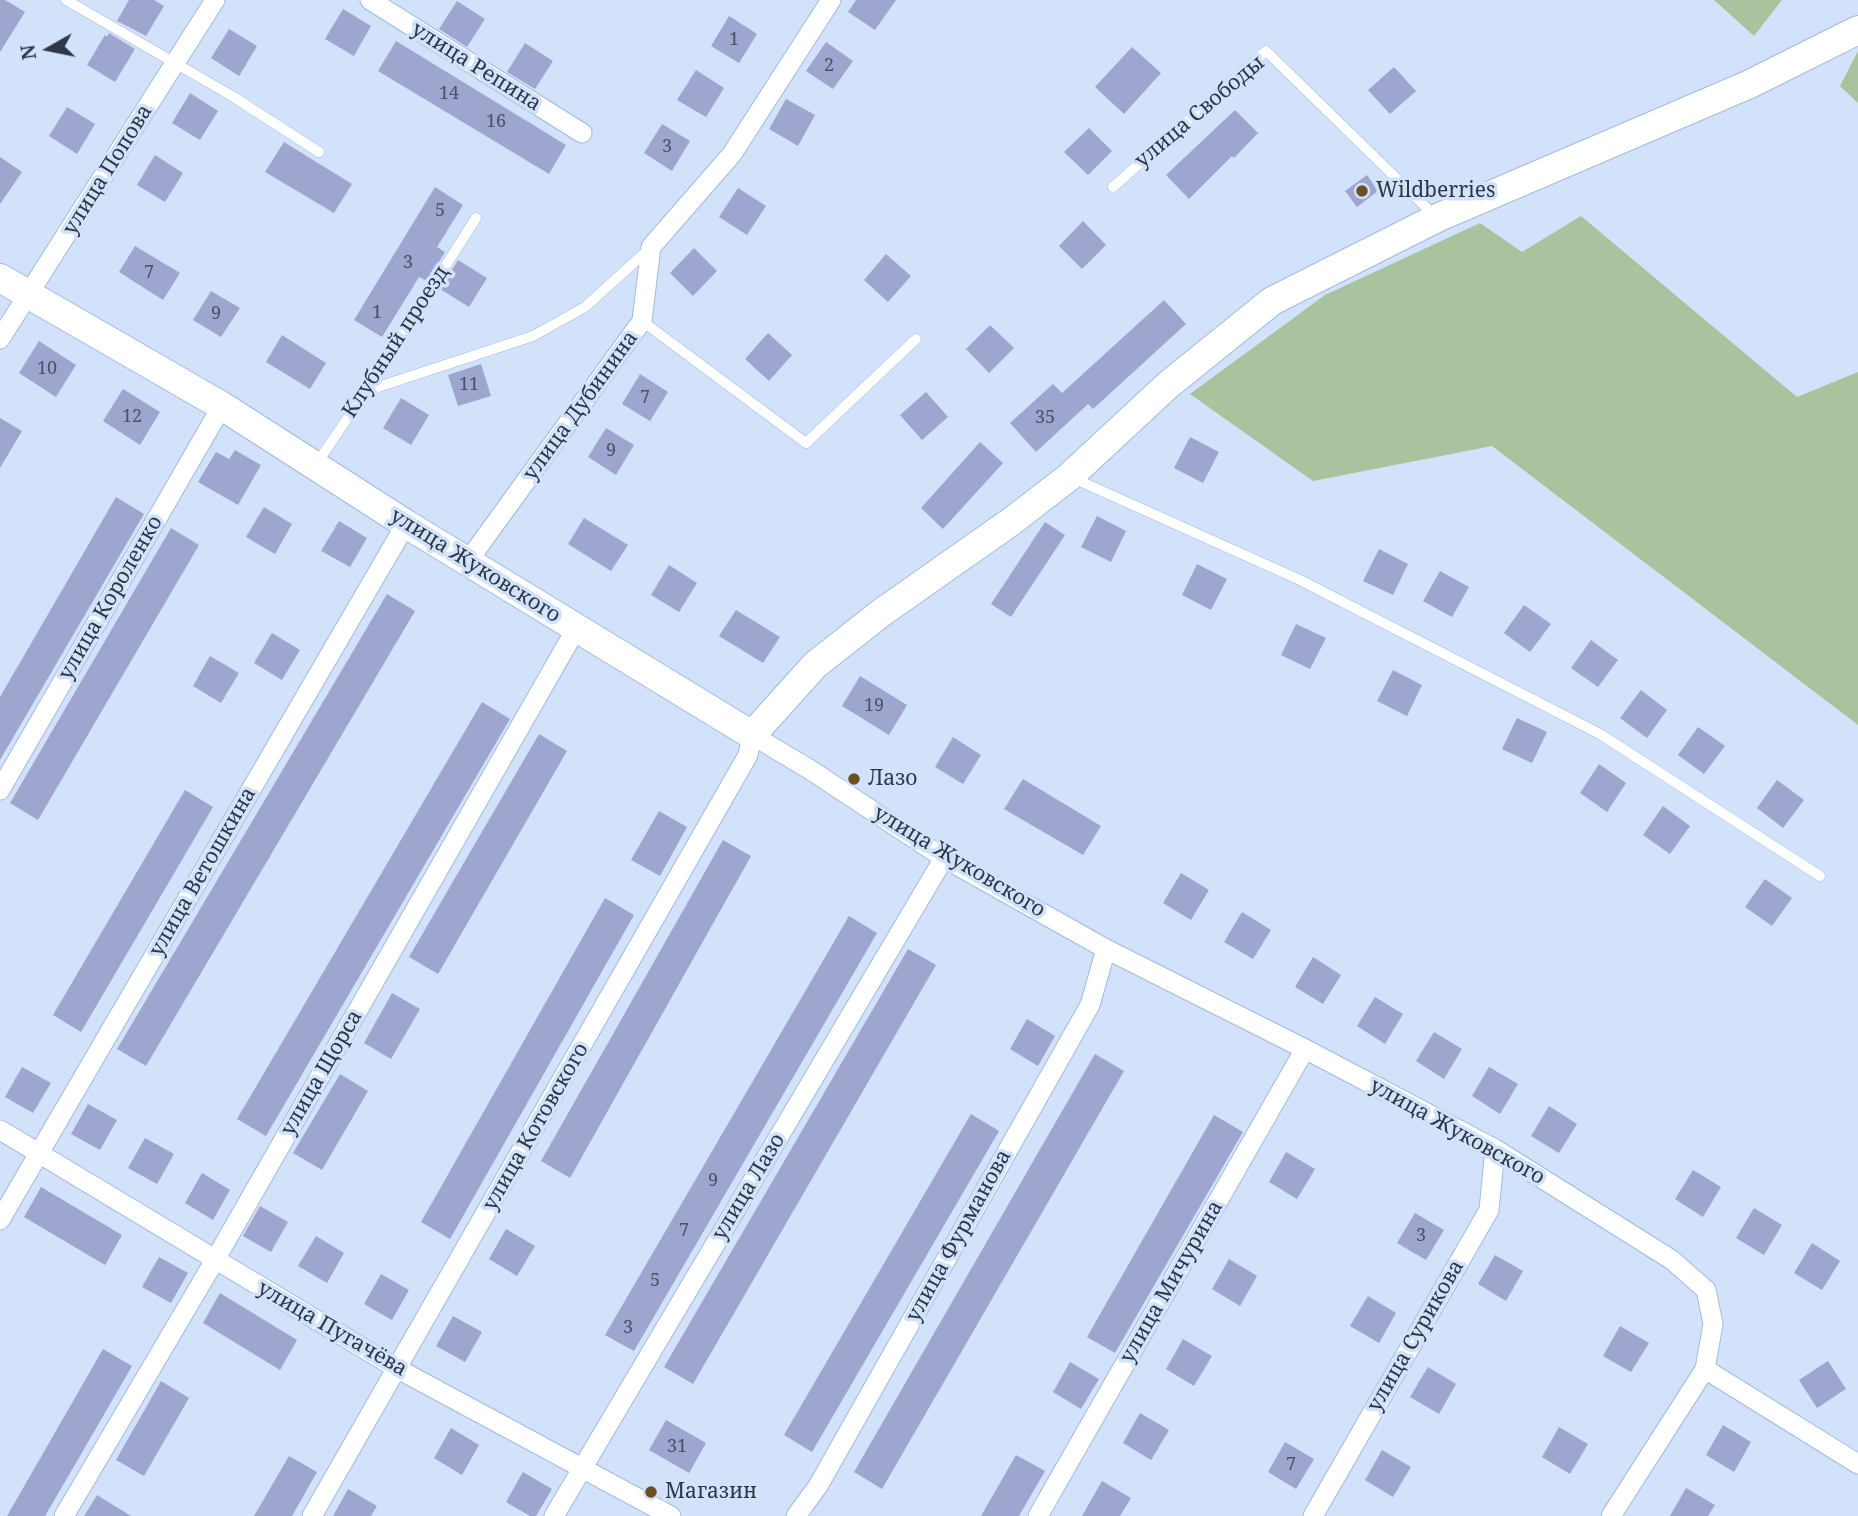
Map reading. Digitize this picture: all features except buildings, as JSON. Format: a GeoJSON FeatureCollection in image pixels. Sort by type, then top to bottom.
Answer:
{"type":"FeatureCollection","features":[{"type":"Feature","properties":{"kind":"street","name":"улица Попова"},"geometry":{"type":"LineString","coordinates":[[0,339],[215,0]]}},
{"type":"Feature","properties":{"kind":"street","name":"улица Репина"},"geometry":{"type":"LineString","coordinates":[[370,0],[582,133]]}},
{"type":"Feature","properties":{"kind":"street"},"geometry":{"type":"LineString","coordinates":[[651,247],[732,155],[831,0]]}},
{"type":"Feature","properties":{"kind":"street"},"geometry":{"type":"LineString","coordinates":[[752,735],[815,665],[881,613],[1012,521],[1069,477],[1168,385],[1272,301],[1437,218],[1750,84],[1858,30]]}},
{"type":"Feature","properties":{"kind":"street","name":"улица Дубинина"},"geometry":{"type":"LineString","coordinates":[[468,561],[642,321],[651,247]]}},
{"type":"Feature","properties":{"kind":"street","name":"улица Жуковского"},"geometry":{"type":"LineString","coordinates":[[0,278],[222,406],[406,524],[809,769],[944,858],[1106,949],[1305,1049],[1494,1149],[1672,1260],[1706,1290],[1713,1324],[1705,1369]]}},
{"type":"Feature","properties":{"kind":"street","name":"улица Короленко"},"geometry":{"type":"LineString","coordinates":[[0,790],[222,406]]}},
{"type":"Feature","properties":{"kind":"street","name":"улица Ветошкина"},"geometry":{"type":"LineString","coordinates":[[0,1220],[406,524]]}},
{"type":"Feature","properties":{"kind":"street","name":"улица Щорса"},"geometry":{"type":"LineString","coordinates":[[64,1516],[215,1260],[576,629]]}},
{"type":"Feature","properties":{"kind":"street","name":"улица Котовского"},"geometry":{"type":"LineString","coordinates":[[312,1516],[748,754],[752,735]]}},
{"type":"Feature","properties":{"kind":"street","name":"улица Лазо"},"geometry":{"type":"LineString","coordinates":[[554,1516],[944,858]]}},
{"type":"Feature","properties":{"kind":"street","name":"улица Фурманова"},"geometry":{"type":"LineString","coordinates":[[796,1516],[818,1486],[1090,1005],[1106,949]]}},
{"type":"Feature","properties":{"kind":"street","name":"улица Мичурина"},"geometry":{"type":"LineString","coordinates":[[1038,1516],[1305,1049]]}},
{"type":"Feature","properties":{"kind":"street","name":"улица Пугачёва"},"geometry":{"type":"LineString","coordinates":[[0,1130],[398,1369],[671,1516]]}},
{"type":"Feature","properties":{"kind":"street","name":"улица Сурикова"},"geometry":{"type":"LineString","coordinates":[[1313,1516],[1489,1210],[1494,1149]]}},
{"type":"Feature","properties":{"kind":"street"},"geometry":{"type":"LineString","coordinates":[[1611,1516],[1705,1369],[1858,1464]]}},
{"type":"Feature","properties":{"kind":"lane"},"geometry":{"type":"LineString","coordinates":[[66,0],[232,96],[319,152]]}},
{"type":"Feature","properties":{"kind":"lane","name":"улица Свободы"},"geometry":{"type":"LineString","coordinates":[[1113,187],[1266,51],[1437,218]]}},
{"type":"Feature","properties":{"kind":"lane","name":"Клубный проезд"},"geometry":{"type":"LineString","coordinates":[[315,466],[366,391],[475,218]]}},
{"type":"Feature","properties":{"kind":"lane"},"geometry":{"type":"LineString","coordinates":[[366,391],[533,336],[585,307],[651,247]]}},
{"type":"Feature","properties":{"kind":"lane"},"geometry":{"type":"LineString","coordinates":[[642,321],[806,443],[916,339]]}},
{"type":"Feature","properties":{"kind":"lane"},"geometry":{"type":"LineString","coordinates":[[1069,477],[1300,580],[1600,734],[1820,876]]}},
{"type":"Feature","properties":{"kind":"green space"},"geometry":{"type":"Polygon","coordinates":[[[1714,0],[1782,0],[1754,36],[1714,0]]]}},
{"type":"Feature","properties":{"kind":"green space"},"geometry":{"type":"Polygon","coordinates":[[[1858,51],[1858,103],[1840,86],[1858,51]]]}},
{"type":"Feature","properties":{"kind":"green space"},"geometry":{"type":"Polygon","coordinates":[[[1581,216],[1797,397],[1858,372],[1858,725],[1492,446],[1313,481],[1190,394],[1325,295],[1480,223],[1522,252],[1581,216]]]}},
{"type":"Feature","properties":{"kind":"place","name":"Wildberries"},"geometry":{"type":"Point","coordinates":[1362,191]}},
{"type":"Feature","properties":{"kind":"place","name":"Лазо"},"geometry":{"type":"Point","coordinates":[854,779]}},
{"type":"Feature","properties":{"kind":"place","name":"Магазин"},"geometry":{"type":"Point","coordinates":[651,1492]}}]}
